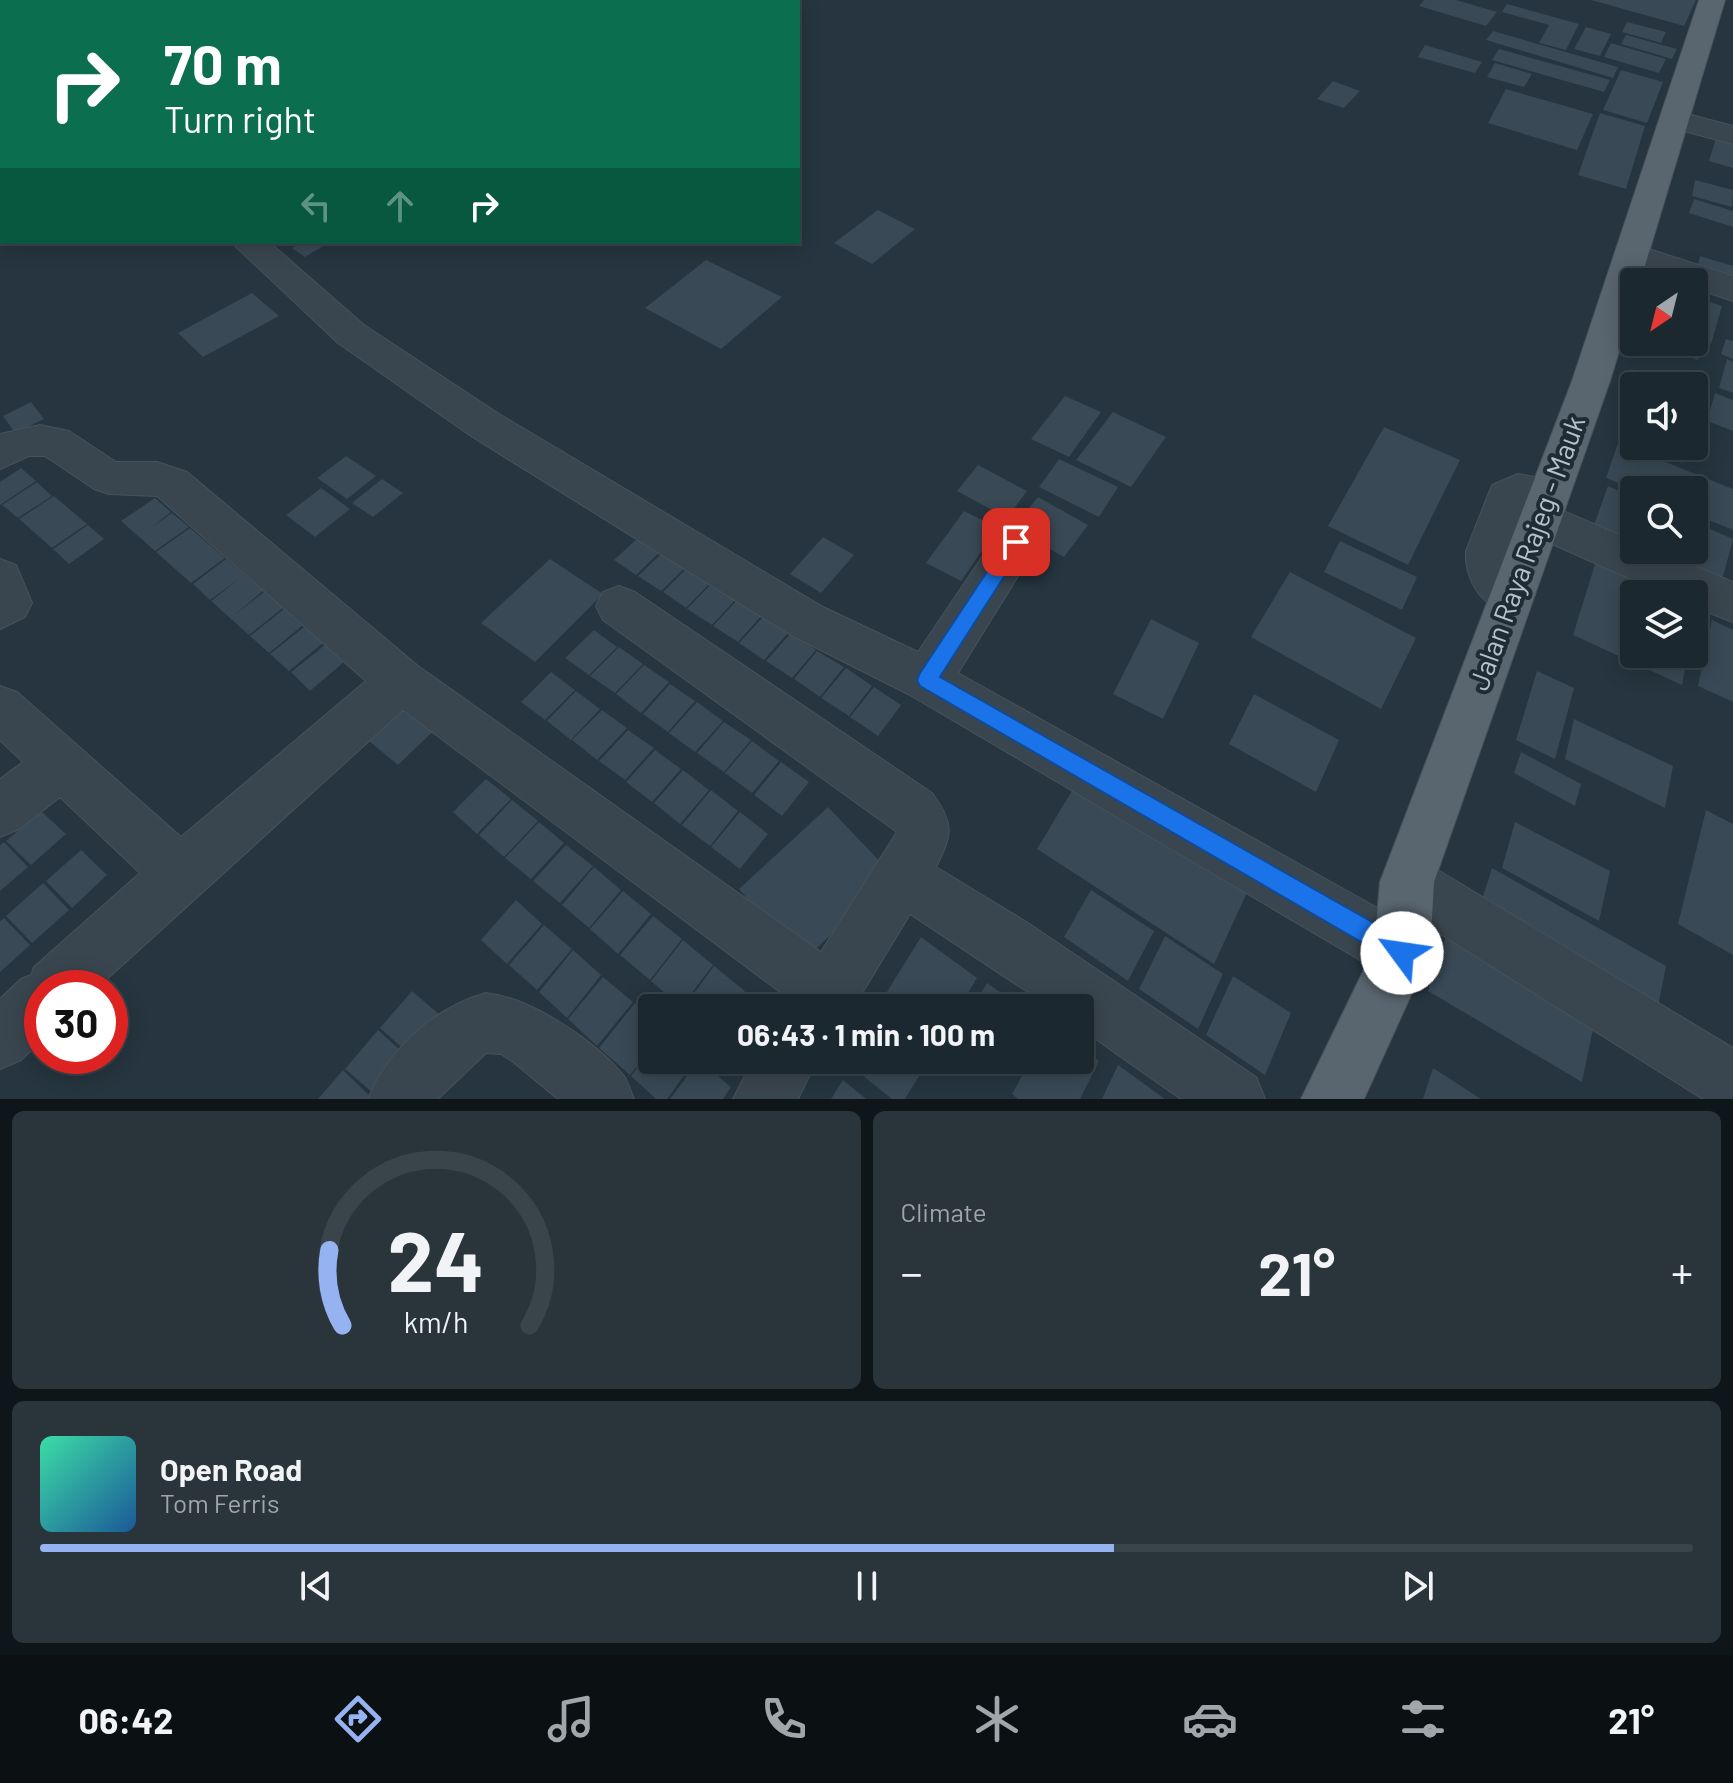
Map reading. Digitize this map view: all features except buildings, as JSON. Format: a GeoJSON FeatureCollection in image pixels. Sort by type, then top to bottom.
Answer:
{"type":"FeatureCollection","features":[{"type":"Feature","properties":{"kind":"main road","name":"Jalan Raya Rajeg - Mauk"},"geometry":{"type":"LineString","coordinates":[[1332,1099],[1402,953],[1407,882],[1633,255],[1712,0]]}},
{"type":"Feature","properties":{"kind":"street"},"geometry":{"type":"LineString","coordinates":[[1676,120],[1733,135]]}},
{"type":"Feature","properties":{"kind":"street"},"geometry":{"type":"LineString","coordinates":[[250,244],[351,334],[485,425],[807,621],[927,680],[1402,953]]}},
{"type":"Feature","properties":{"kind":"street"},"geometry":{"type":"LineString","coordinates":[[1633,255],[1733,289]]}},
{"type":"Feature","properties":{"kind":"street"},"geometry":{"type":"LineString","coordinates":[[0,453],[29,439],[46,440],[55,442],[109,478],[157,478],[172,484],[401,681],[816,994]]}},
{"type":"Feature","properties":{"kind":"street"},"geometry":{"type":"LineString","coordinates":[[1544,507],[1733,603]]}},
{"type":"Feature","properties":{"kind":"street"},"geometry":{"type":"LineString","coordinates":[[927,680],[1016,542]]}},
{"type":"Feature","properties":{"kind":"street"},"geometry":{"type":"LineString","coordinates":[[0,560],[0,572]]}},
{"type":"Feature","properties":{"kind":"street"},"geometry":{"type":"LineString","coordinates":[[0,578],[9,603],[0,609]]}},
{"type":"Feature","properties":{"kind":"street"},"geometry":{"type":"LineString","coordinates":[[619,606],[913,811],[924,826],[923,838],[902,877],[828,994]]}},
{"type":"Feature","properties":{"kind":"street"},"geometry":{"type":"LineString","coordinates":[[75,970],[180,873],[401,681]]}},
{"type":"Feature","properties":{"kind":"street"},"geometry":{"type":"LineString","coordinates":[[0,708],[180,873]]}},
{"type":"Feature","properties":{"kind":"street"},"geometry":{"type":"LineString","coordinates":[[0,811],[62,764]]}},
{"type":"Feature","properties":{"kind":"street"},"geometry":{"type":"LineString","coordinates":[[902,877],[1008,943],[1234,1099]]}},
{"type":"Feature","properties":{"kind":"street"},"geometry":{"type":"LineString","coordinates":[[1407,882],[1733,1083]]}},
{"type":"Feature","properties":{"kind":"street"},"geometry":{"type":"LineString","coordinates":[[0,1039],[24,1017]]}},
{"type":"Feature","properties":{"kind":"street"},"geometry":{"type":"LineString","coordinates":[[399,1099],[463,1033],[484,1023],[512,1027],[537,1043],[603,1099]]}},
{"type":"Feature","properties":{"kind":"street"},"geometry":{"type":"LineString","coordinates":[[764,1099],[779,1074]]}},
{"type":"Feature","properties":{"kind":"route"},"geometry":{"type":"LineString","coordinates":[[1016,542],[927,680],[1402,953]]}}]}
